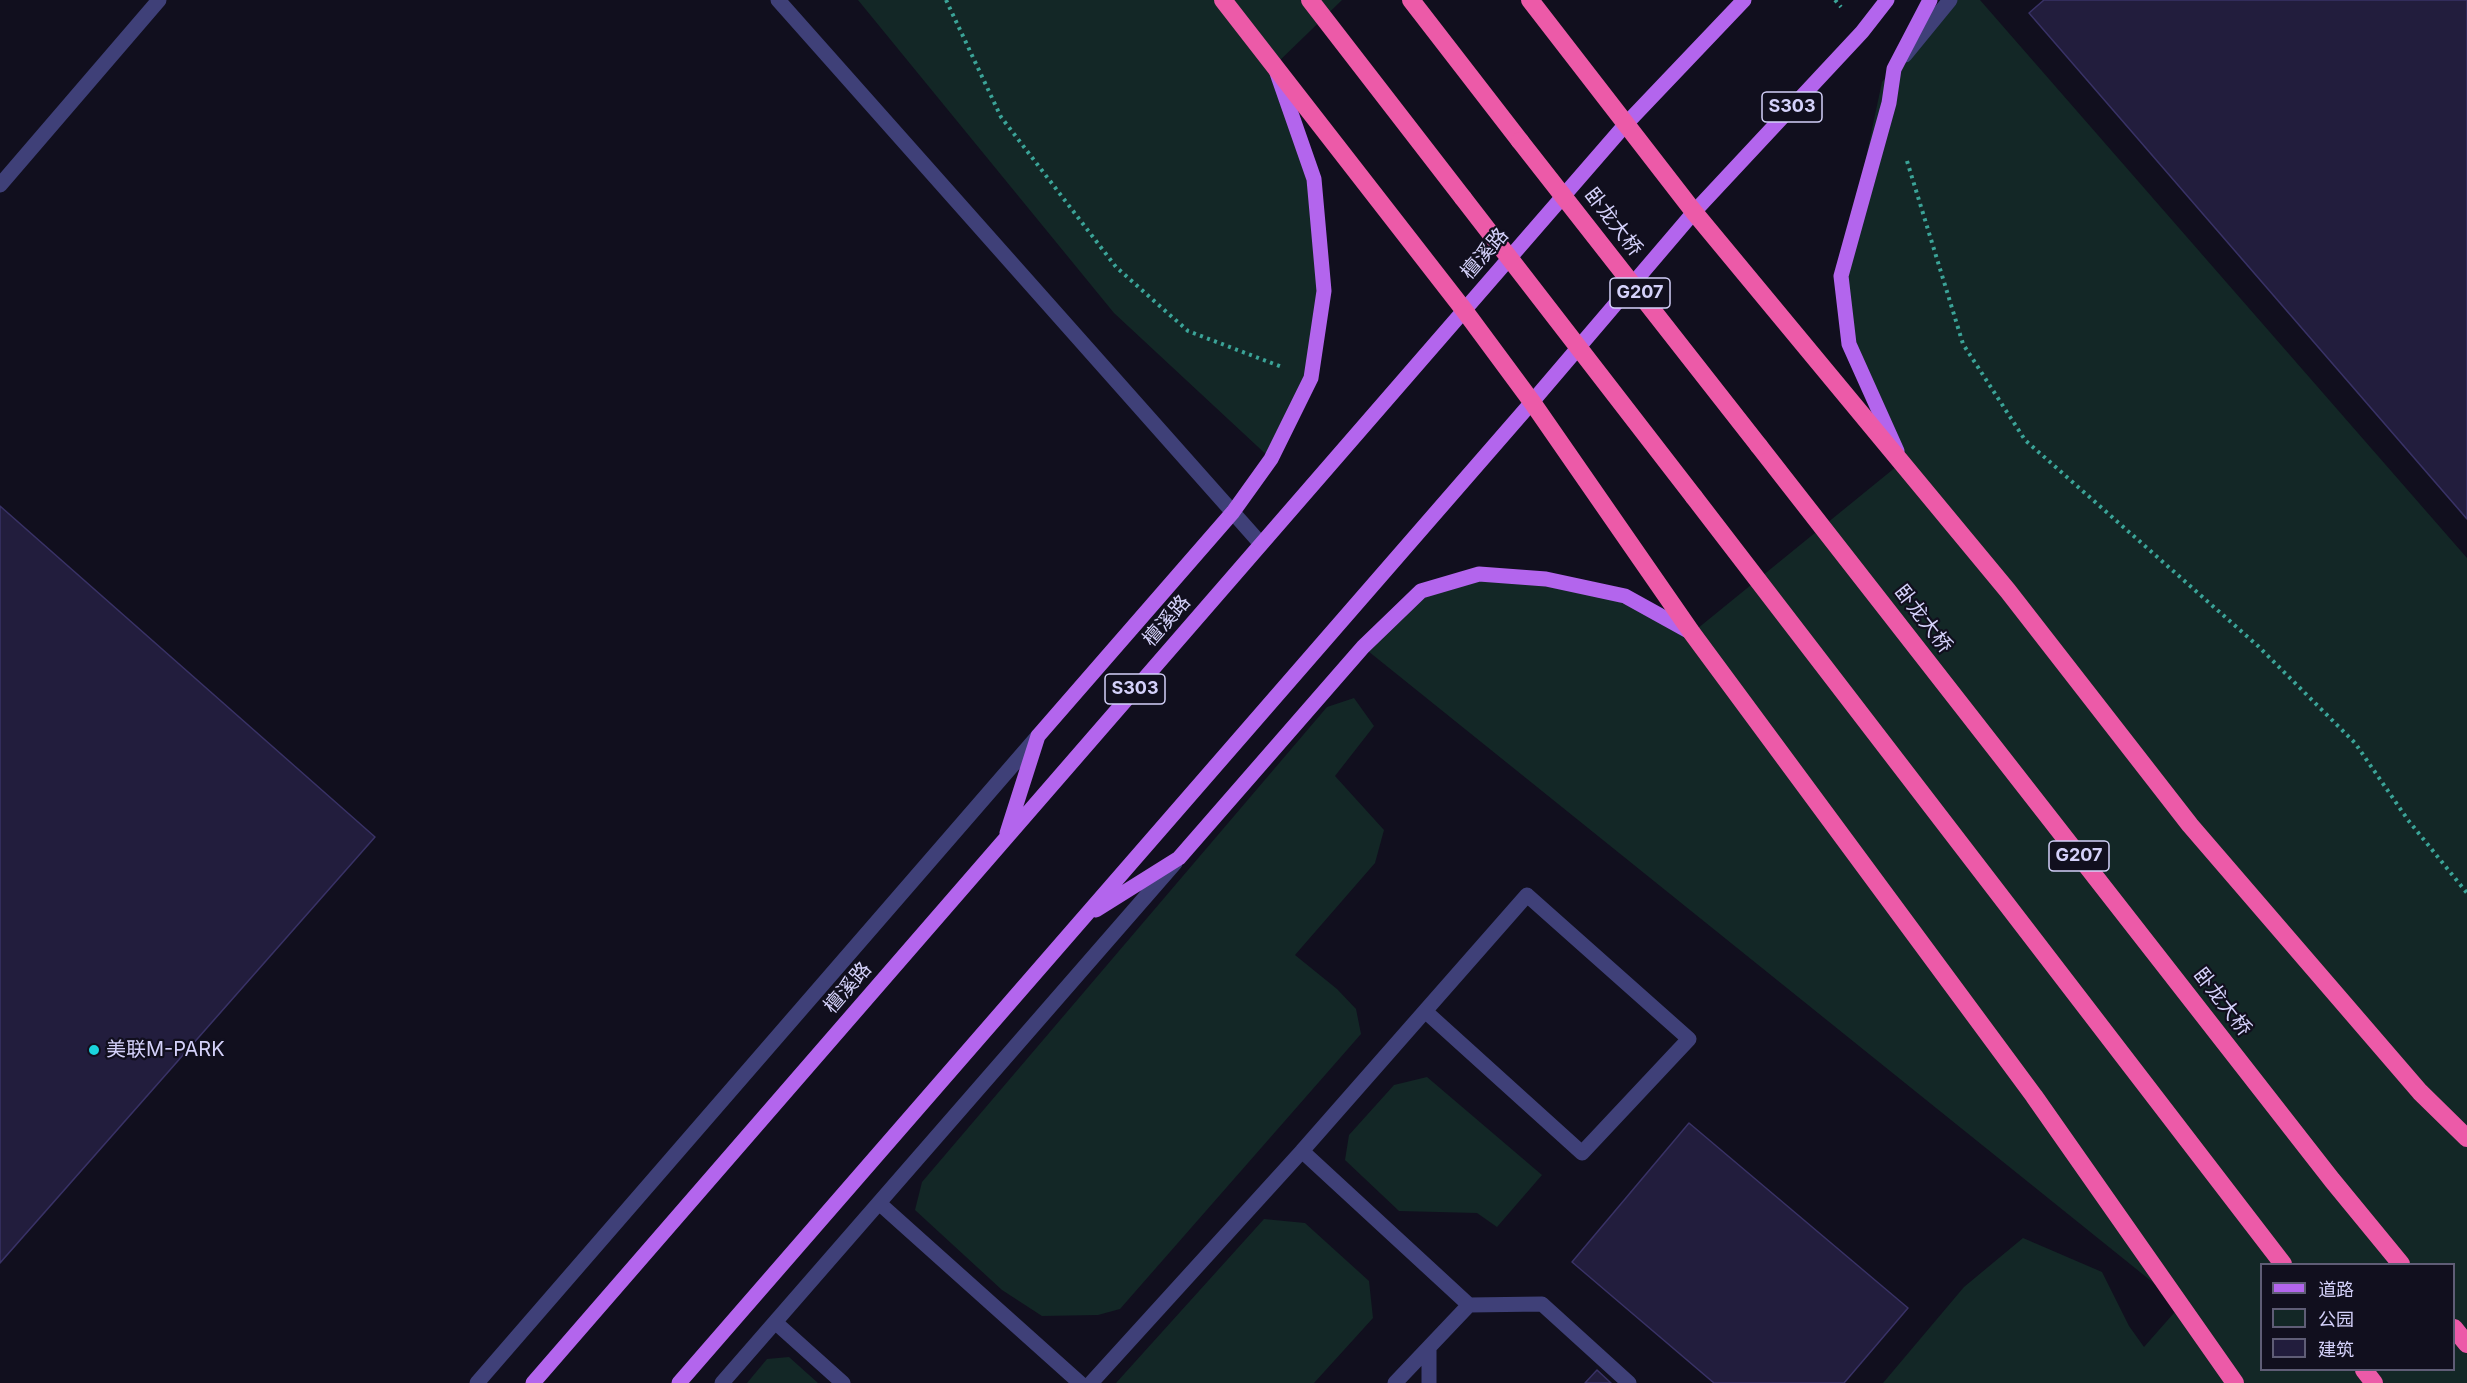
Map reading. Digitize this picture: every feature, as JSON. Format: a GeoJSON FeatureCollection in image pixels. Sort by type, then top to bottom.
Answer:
{"type":"FeatureCollection","features":[{"type":"Feature","properties":{"kind":"highway"},"geometry":{"type":"LineString","coordinates":[[1223,0],[1464,310],[1532,402],[1692,633],[2034,1096],[2235,1383]]}},
{"type":"Feature","properties":{"kind":"highway"},"geometry":{"type":"LineString","coordinates":[[1310,0],[2282,1263]]}},
{"type":"Feature","properties":{"kind":"highway","name":"卧龙大桥"},"geometry":{"type":"LineString","coordinates":[[1411,0],[2325,1171],[2401,1263]]}},
{"type":"Feature","properties":{"kind":"highway"},"geometry":{"type":"LineString","coordinates":[[1530,0],[1694,212],[2008,591],[2190,825],[2420,1092],[2467,1138]]}},
{"type":"Feature","properties":{"kind":"highway"},"geometry":{"type":"LineString","coordinates":[[2455,1329],[2467,1344]]}},
{"type":"Feature","properties":{"kind":"highway"},"geometry":{"type":"LineString","coordinates":[[2365,1371],[2374,1383]]}},
{"type":"Feature","properties":{"kind":"main road","name":"檀溪路"},"geometry":{"type":"LineString","coordinates":[[532,1383],[1625,124],[1744,0]]}},
{"type":"Feature","properties":{"kind":"main road","name":"S303"},"geometry":{"type":"LineString","coordinates":[[679,1383],[1532,402],[1694,212],[1862,32],[1887,0]]}},
{"type":"Feature","properties":{"kind":"main road"},"geometry":{"type":"LineString","coordinates":[[1902,462],[1849,344],[1841,276],[1888,103],[1893,69],[1930,0]]}},
{"type":"Feature","properties":{"kind":"main road"},"geometry":{"type":"LineString","coordinates":[[1005,839],[1038,736],[1233,512],[1271,459],[1311,378],[1324,291],[1314,179],[1274,66]]}},
{"type":"Feature","properties":{"kind":"main road"},"geometry":{"type":"LineString","coordinates":[[1084,918],[1179,858],[1364,647],[1421,591],[1479,574],[1546,579],[1625,596],[1692,633]]}},
{"type":"Feature","properties":{"kind":"street"},"geometry":{"type":"LineString","coordinates":[[0,185],[159,0]]}},
{"type":"Feature","properties":{"kind":"street"},"geometry":{"type":"LineString","coordinates":[[778,0],[1261,544]]}},
{"type":"Feature","properties":{"kind":"street"},"geometry":{"type":"LineString","coordinates":[[1893,69],[1950,0]]}},
{"type":"Feature","properties":{"kind":"street"},"geometry":{"type":"LineString","coordinates":[[477,1383],[1038,736]]}},
{"type":"Feature","properties":{"kind":"street"},"geometry":{"type":"LineString","coordinates":[[722,1383],[1179,858]]}},
{"type":"Feature","properties":{"kind":"street"},"geometry":{"type":"LineString","coordinates":[[1091,1383],[1302,1151],[1425,1011],[1527,895],[1689,1039],[1582,1153],[1425,1011]]}},
{"type":"Feature","properties":{"kind":"street"},"geometry":{"type":"LineString","coordinates":[[1302,1151],[1469,1305],[1542,1304],[1629,1383]]}},
{"type":"Feature","properties":{"kind":"street"},"geometry":{"type":"LineString","coordinates":[[879,1203],[1080,1383]]}},
{"type":"Feature","properties":{"kind":"street"},"geometry":{"type":"LineString","coordinates":[[1395,1383],[1469,1305]]}},
{"type":"Feature","properties":{"kind":"street"},"geometry":{"type":"LineString","coordinates":[[775,1322],[843,1383]]}},
{"type":"Feature","properties":{"kind":"street"},"geometry":{"type":"LineString","coordinates":[[1429,1348],[1429,1383]]}},
{"type":"Feature","properties":{"kind":"path"},"geometry":{"type":"LineString","coordinates":[[946,0],[1001,117],[1116,267],[1188,331],[1311,378]]}},
{"type":"Feature","properties":{"kind":"path"},"geometry":{"type":"LineString","coordinates":[[1835,0],[1862,32]]}},
{"type":"Feature","properties":{"kind":"path"},"geometry":{"type":"LineString","coordinates":[[1905,158],[1963,344],[2025,440],[2258,646],[2355,743],[2408,820],[2467,893]]}},
{"type":"Feature","properties":{"kind":"green space"},"geometry":{"type":"Polygon","coordinates":[[[858,0],[1342,0],[1274,66],[1314,179],[1324,291],[1311,378],[1271,459],[1114,313],[858,0]]]}},
{"type":"Feature","properties":{"kind":"green space"},"geometry":{"type":"Polygon","coordinates":[[[1950,0],[1980,0],[2467,558],[2467,1383],[1883,1383],[1964,1287],[2023,1238],[2102,1272],[2129,1326],[2144,1347],[2181,1305],[1363,647],[1421,591],[1479,574],[1625,596],[1692,633],[1902,462],[1849,344],[1841,276],[1882,82],[1950,0]]]}},
{"type":"Feature","properties":{"kind":"green space"},"geometry":{"type":"Polygon","coordinates":[[[1354,698],[1374,726],[1335,776],[1384,830],[1375,863],[1295,955],[1337,989],[1356,1009],[1361,1034],[1120,1309],[1098,1315],[1042,1316],[1002,1290],[915,1210],[922,1182],[1327,707],[1354,698]]]}},
{"type":"Feature","properties":{"kind":"green space"},"geometry":{"type":"Polygon","coordinates":[[[1427,1077],[1542,1175],[1497,1227],[1477,1213],[1399,1211],[1345,1160],[1349,1135],[1394,1085],[1427,1077]]]}},
{"type":"Feature","properties":{"kind":"green space"},"geometry":{"type":"Polygon","coordinates":[[[1264,1219],[1305,1223],[1369,1281],[1373,1318],[1314,1383],[1116,1383],[1264,1219]]]}},
{"type":"Feature","properties":{"kind":"green space"},"geometry":{"type":"Polygon","coordinates":[[[789,1357],[818,1383],[747,1383],[767,1359],[789,1357]]]}},
{"type":"Feature","properties":{"kind":"building"},"geometry":{"type":"Polygon","coordinates":[[[2044,0],[2467,0],[2467,519],[2029,13],[2044,0]]]}},
{"type":"Feature","properties":{"kind":"building","name":"美联M-PARK"},"geometry":{"type":"Polygon","coordinates":[[[0,506],[375,837],[0,1263],[0,506]]]}},
{"type":"Feature","properties":{"kind":"building"},"geometry":{"type":"Polygon","coordinates":[[[1689,1123],[1908,1308],[1844,1383],[1714,1383],[1572,1262],[1689,1123]]]}},
{"type":"Feature","properties":{"kind":"building"},"geometry":{"type":"Polygon","coordinates":[[[1597,1370],[1611,1383],[1585,1383],[1597,1370]]]}},
{"type":"Feature","properties":{"kind":"place","name":"美联M-PARK"},"geometry":{"type":"Point","coordinates":[94,1050]}}]}
